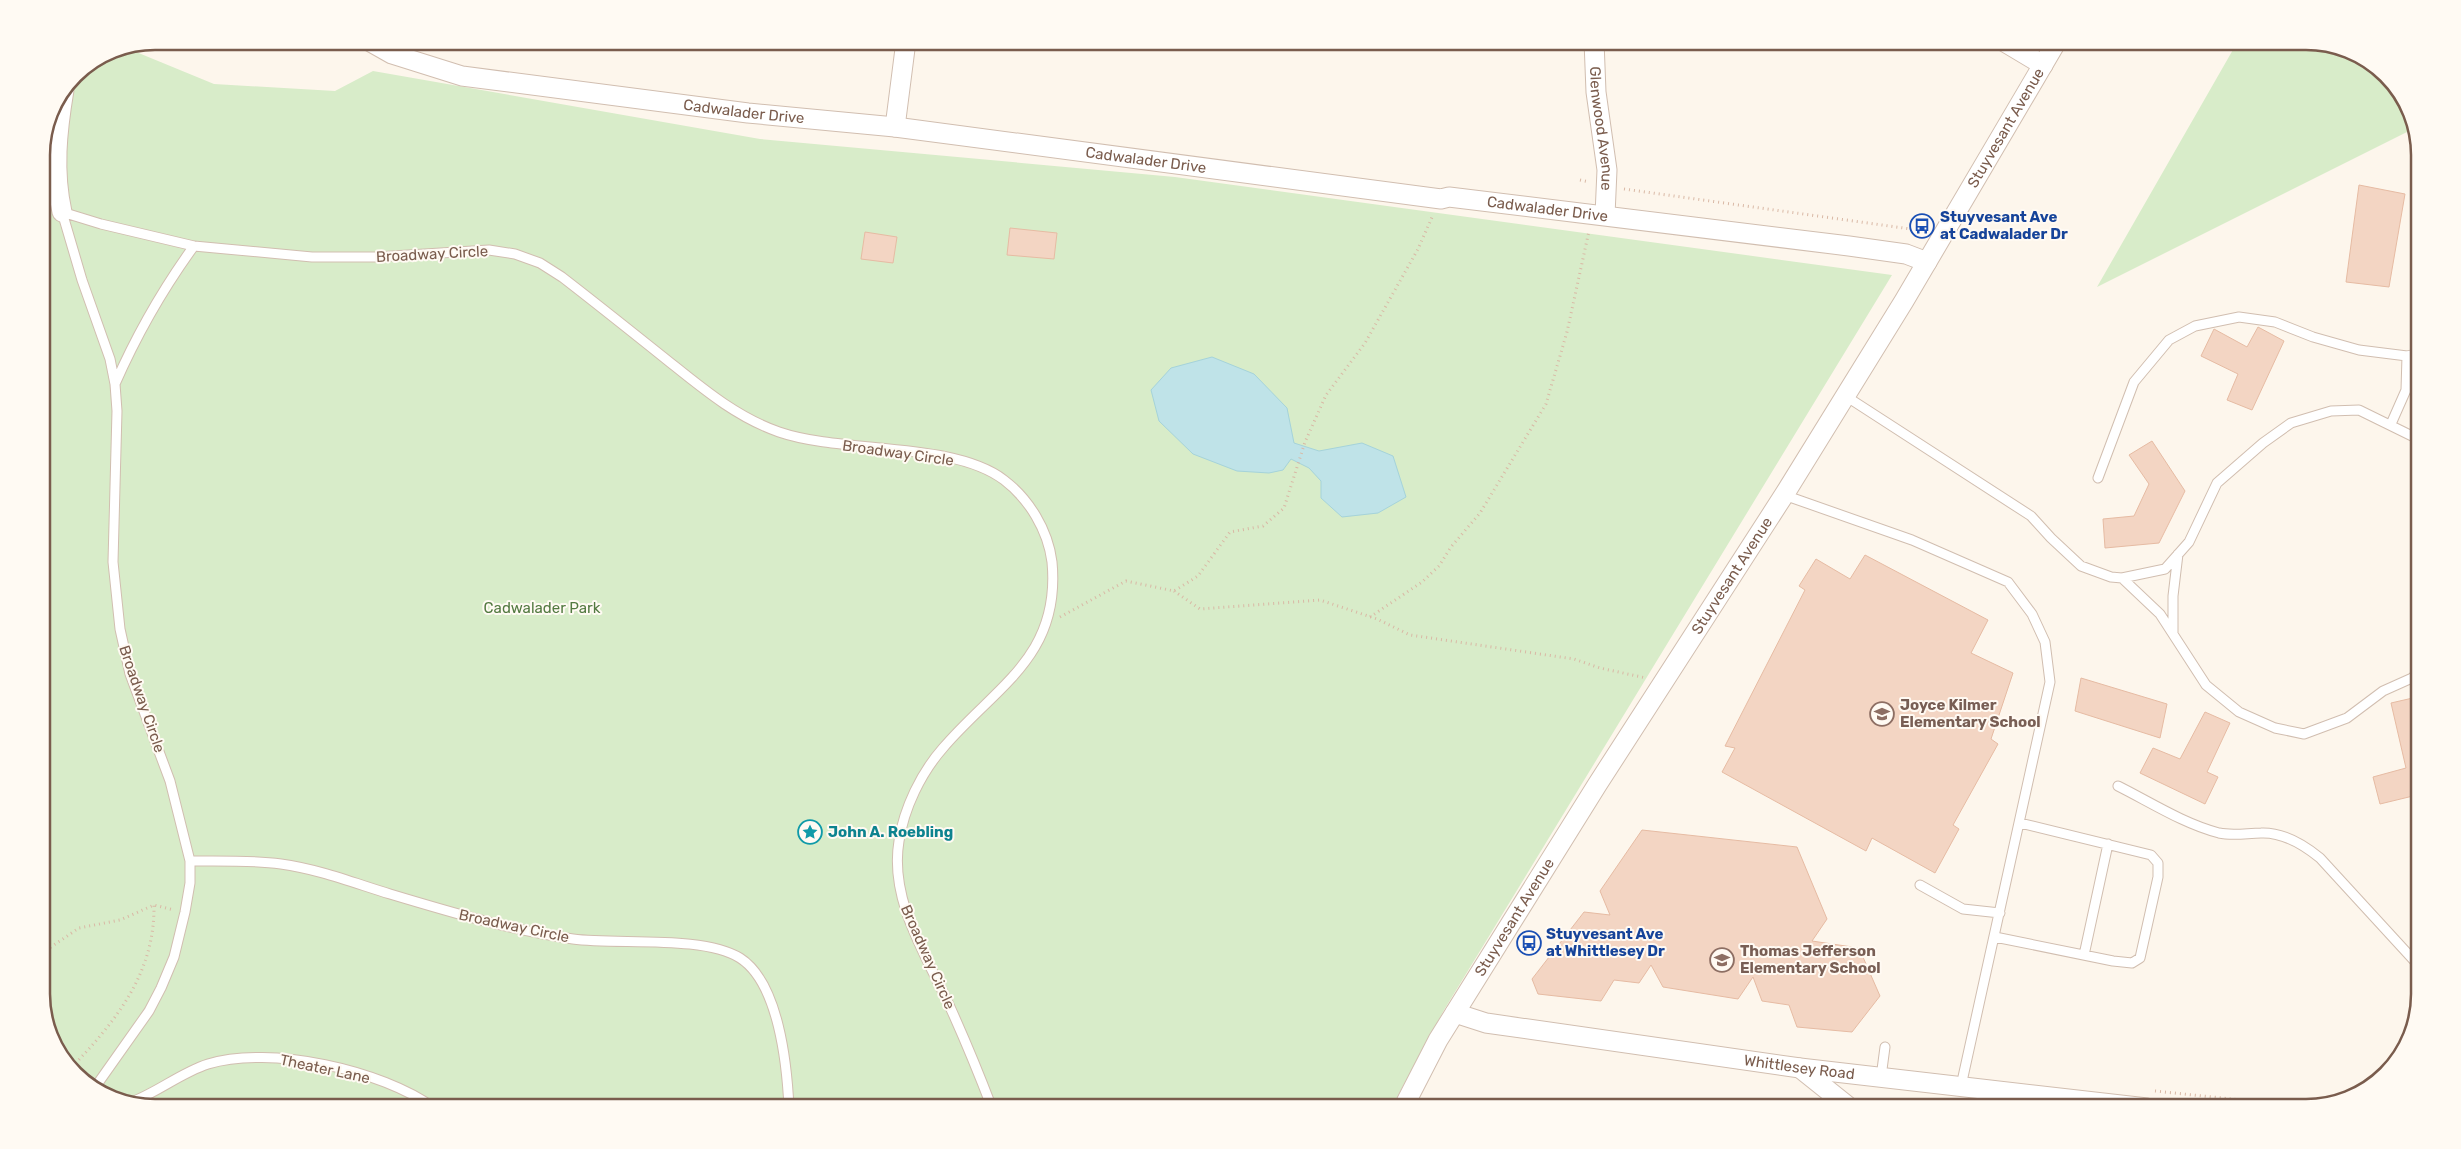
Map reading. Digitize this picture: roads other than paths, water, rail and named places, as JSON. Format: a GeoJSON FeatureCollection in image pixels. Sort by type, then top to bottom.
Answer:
{"type":"FeatureCollection","features":[{"type":"Feature","properties":{"kind":"street","name":"Cadwalader Drive"},"geometry":{"type":"LineString","coordinates":[[385,50],[392,54],[462,76],[748,113],[895,127],[1441,199],[1449,197],[1599,214],[1906,254],[1927,262]]}},
{"type":"Feature","properties":{"kind":"street"},"geometry":{"type":"LineString","coordinates":[[895,127],[905,50]]}},
{"type":"Feature","properties":{"kind":"street","name":"Glenwood Avenue"},"geometry":{"type":"LineString","coordinates":[[1594,50],[1596,92],[1605,153],[1606,186],[1599,214]]}},
{"type":"Feature","properties":{"kind":"street"},"geometry":{"type":"LineString","coordinates":[[2018,50],[2043,65]]}},
{"type":"Feature","properties":{"kind":"street","name":"Stuyvesant Avenue"},"geometry":{"type":"LineString","coordinates":[[1408,1099],[1438,1040],[1597,785],[1784,495],[1927,262],[2052,50]]}},
{"type":"Feature","properties":{"kind":"street"},"geometry":{"type":"LineString","coordinates":[[62,108],[55,159],[57,192],[62,212]]}},
{"type":"Feature","properties":{"kind":"street","name":"Whittlesey Road"},"geometry":{"type":"LineString","coordinates":[[1455,1013],[1486,1023],[1800,1068],[2068,1099]]}},
{"type":"Feature","properties":{"kind":"street"},"geometry":{"type":"LineString","coordinates":[[1800,1068],[1834,1099]]}},
{"type":"Feature","properties":{"kind":"street"},"geometry":{"type":"LineString","coordinates":[[1849,1099],[1873,1076]]}},
{"type":"Feature","properties":{"kind":"lane","name":"Broadway Circle"},"geometry":{"type":"LineString","coordinates":[[62,212],[101,224],[194,246],[312,257],[376,257],[489,250],[515,254],[540,263],[562,276],[720,402],[752,420],[804,440],[945,457],[989,470],[1005,481],[1024,500],[1035,516],[1051,552],[1052,594],[1043,630],[1019,671],[943,748],[925,773],[903,823],[898,842],[897,870],[905,910],[967,1045],[988,1099]]}},
{"type":"Feature","properties":{"kind":"lane","name":"Broadway Circle"},"geometry":{"type":"LineString","coordinates":[[62,212],[82,280],[110,359],[115,384],[117,411],[113,562],[120,630],[130,674],[170,781],[185,834],[190,861],[190,883],[185,912],[174,956],[161,988],[149,1011],[99,1082]]}},
{"type":"Feature","properties":{"kind":"lane","name":"Broadway Circle"},"geometry":{"type":"LineString","coordinates":[[115,384],[136,336],[162,290],[194,246]]}},
{"type":"Feature","properties":{"kind":"lane"},"geometry":{"type":"LineString","coordinates":[[2098,478],[2134,382],[2169,340],[2195,326],[2239,317],[2275,322],[2313,338],[2359,350],[2411,355]]}},
{"type":"Feature","properties":{"kind":"lane"},"geometry":{"type":"LineString","coordinates":[[2391,424],[2406,390],[2408,356]]}},
{"type":"Feature","properties":{"kind":"lane"},"geometry":{"type":"LineString","coordinates":[[1844,395],[2031,516],[2050,538],[2081,566],[2111,577],[2122,578],[2165,569],[2189,542],[2217,483],[2263,443],[2291,424],[2331,411],[2359,410],[2411,435]]}},
{"type":"Feature","properties":{"kind":"lane"},"geometry":{"type":"LineString","coordinates":[[1784,495],[1912,540],[2008,582],[2032,614],[2045,642],[2050,682],[1961,1086]]}},
{"type":"Feature","properties":{"kind":"lane"},"geometry":{"type":"LineString","coordinates":[[2172,634],[2173,596],[2178,554]]}},
{"type":"Feature","properties":{"kind":"lane"},"geometry":{"type":"LineString","coordinates":[[2122,578],[2160,614],[2206,685],[2239,712],[2275,728],[2304,734],[2347,718],[2383,691],[2411,678]]}},
{"type":"Feature","properties":{"kind":"lane"},"geometry":{"type":"LineString","coordinates":[[2118,786],[2205,828],[2221,833],[2263,832],[2280,835],[2307,848],[2320,858],[2411,958]]}},
{"type":"Feature","properties":{"kind":"lane"},"geometry":{"type":"LineString","coordinates":[[1995,936],[2132,963],[2140,958],[2158,877],[2158,864],[2151,855],[2020,823]]}},
{"type":"Feature","properties":{"kind":"lane"},"geometry":{"type":"LineString","coordinates":[[2084,955],[2108,844]]}},
{"type":"Feature","properties":{"kind":"lane","name":"Broadway Circle"},"geometry":{"type":"LineString","coordinates":[[190,861],[246,861],[281,864],[319,872],[476,920],[535,934],[610,942],[706,946],[722,949],[748,965],[758,977],[768,996],[780,1034],[789,1099]]}},
{"type":"Feature","properties":{"kind":"lane"},"geometry":{"type":"LineString","coordinates":[[1920,885],[1963,909],[2000,913]]}},
{"type":"Feature","properties":{"kind":"lane"},"geometry":{"type":"LineString","coordinates":[[1873,1076],[1885,1047]]}},
{"type":"Feature","properties":{"kind":"lane","name":"Theater Lane"},"geometry":{"type":"LineString","coordinates":[[138,1098],[205,1065],[257,1057],[281,1058],[348,1071],[422,1099]]}},
{"type":"Feature","properties":{"kind":"water"},"geometry":{"type":"Polygon","coordinates":[[[1212,357],[1254,374],[1287,408],[1294,443],[1319,451],[1362,443],[1393,456],[1406,497],[1378,513],[1342,517],[1321,498],[1321,481],[1309,468],[1291,459],[1283,470],[1269,473],[1237,471],[1193,454],[1159,421],[1151,390],[1171,368],[1212,357]]]}},
{"type":"Feature","properties":{"kind":"place","name":"Stuyvesant Ave at Cadwalader Dr"},"geometry":{"type":"Point","coordinates":[1922,226]}},
{"type":"Feature","properties":{"kind":"place","name":"Joyce Kilmer Elementary School"},"geometry":{"type":"Point","coordinates":[1882,714]}},
{"type":"Feature","properties":{"kind":"place","name":"John A. Roebling"},"geometry":{"type":"Point","coordinates":[810,832]}},
{"type":"Feature","properties":{"kind":"place","name":"Stuyvesant Ave at Whittlesey Dr"},"geometry":{"type":"Point","coordinates":[1529,943]}},
{"type":"Feature","properties":{"kind":"place","name":"Thomas Jefferson Elementary School"},"geometry":{"type":"Point","coordinates":[1722,960]}},
{"type":"Feature","properties":{"kind":"park label","name":"Cadwalader Park"},"geometry":{"type":"Point","coordinates":[542,608]}}]}
